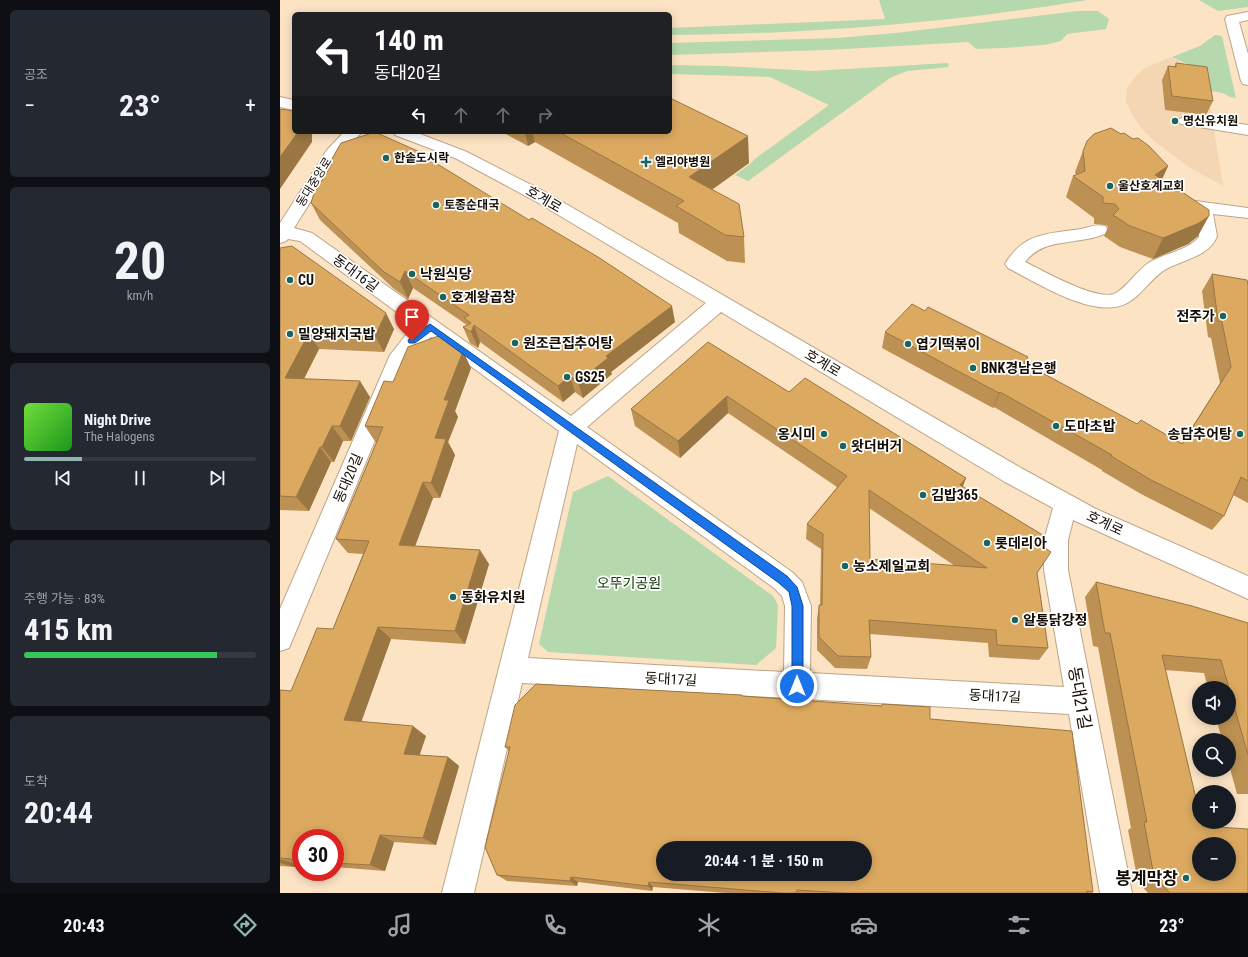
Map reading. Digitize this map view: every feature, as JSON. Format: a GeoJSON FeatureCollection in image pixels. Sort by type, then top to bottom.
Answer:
{"type":"FeatureCollection","features":[{"type":"Feature","properties":{"kind":"street"},"geometry":{"type":"LineString","coordinates":[[1248,16],[1232,19],[1248,81]]}},
{"type":"Feature","properties":{"kind":"street"},"geometry":{"type":"LineString","coordinates":[[280,102],[292,105]]}},
{"type":"Feature","properties":{"kind":"street"},"geometry":{"type":"LineString","coordinates":[[1186,121],[1248,130]]}},
{"type":"Feature","properties":{"kind":"street","name":"동대중앙로"},"geometry":{"type":"LineString","coordinates":[[281,234],[333,153],[351,134]]}},
{"type":"Feature","properties":{"kind":"street","name":"호계로"},"geometry":{"type":"LineString","coordinates":[[406,134],[461,155],[541,197],[1007,472],[1088,516],[1248,588]]}},
{"type":"Feature","properties":{"kind":"street"},"geometry":{"type":"LineString","coordinates":[[1175,203],[1248,213]]}},
{"type":"Feature","properties":{"kind":"street"},"geometry":{"type":"LineString","coordinates":[[1099,230],[1081,236],[1043,240],[1028,247],[1014,264],[1084,297],[1110,303],[1121,298],[1154,268],[1204,242],[1208,234],[1202,207]]}},
{"type":"Feature","properties":{"kind":"street","name":"동대16길"},"geometry":{"type":"LineString","coordinates":[[281,234],[299,234],[306,237],[783,580],[793,590],[798,606],[797,686]]}},
{"type":"Feature","properties":{"kind":"street"},"geometry":{"type":"LineString","coordinates":[[458,893],[571,428],[720,302]]}},
{"type":"Feature","properties":{"kind":"street","name":"동대20길"},"geometry":{"type":"LineString","coordinates":[[280,639],[400,355],[412,341],[430,327]]}},
{"type":"Feature","properties":{"kind":"street","name":"동대21길"},"geometry":{"type":"LineString","coordinates":[[1066,504],[1056,540],[1056,570],[1116,893]]}},
{"type":"Feature","properties":{"kind":"street","name":"동대17길"},"geometry":{"type":"LineString","coordinates":[[512,670],[1080,701]]}},
{"type":"Feature","properties":{"kind":"shaded area","name":"명신유치원"},"geometry":{"type":"Polygon","coordinates":[[[1171,57],[1205,74],[1223,186],[1192,169],[1155,142],[1141,128],[1126,101],[1127,88],[1135,77],[1145,68],[1171,57]]]}},
{"type":"Feature","properties":{"kind":"green space"},"geometry":{"type":"Polygon","coordinates":[[[879,0],[1087,0],[983,15],[879,26],[827,30],[672,35],[672,28],[885,19],[879,0]]]}},
{"type":"Feature","properties":{"kind":"green space"},"geometry":{"type":"Polygon","coordinates":[[[1199,0],[1248,0],[1248,7],[1218,11],[1199,0]]]}},
{"type":"Feature","properties":{"kind":"green space"},"geometry":{"type":"Polygon","coordinates":[[[1078,11],[1098,11],[1109,19],[1106,29],[1067,34],[1061,41],[1044,45],[976,49],[968,42],[827,50],[672,55],[672,43],[837,38],[896,33],[1078,11]]]}},
{"type":"Feature","properties":{"kind":"green space"},"geometry":{"type":"Polygon","coordinates":[[[1215,35],[1222,36],[1236,98],[1230,97],[1223,93],[1210,91],[1207,73],[1172,57],[1200,46],[1215,35]]]}},
{"type":"Feature","properties":{"kind":"green space"},"geometry":{"type":"Polygon","coordinates":[[[948,63],[949,67],[907,71],[890,78],[748,181],[735,175],[829,105],[770,77],[672,74],[672,65],[722,66],[813,71],[948,63]]]}},
{"type":"Feature","properties":{"kind":"green space","name":"오뚜기공원"},"geometry":{"type":"Polygon","coordinates":[[[608,476],[773,596],[778,605],[776,648],[756,665],[548,652],[539,644],[573,492],[608,476]]]}},
{"type":"Feature","properties":{"kind":"building"},"geometry":{"type":"Polygon","coordinates":[[[1176,63],[1207,67],[1213,101],[1172,96],[1168,66],[1176,67],[1176,63]]]}},
{"type":"Feature","properties":{"kind":"building"},"geometry":{"type":"Polygon","coordinates":[[[672,99],[748,136],[689,177],[739,204],[744,237],[725,235],[676,206],[684,201],[563,134],[672,134],[672,99]]]}},
{"type":"Feature","properties":{"kind":"building"},"geometry":{"type":"Polygon","coordinates":[[[280,109],[292,111],[292,134],[297,134],[280,157],[280,109]]]}},
{"type":"Feature","properties":{"kind":"building"},"geometry":{"type":"Polygon","coordinates":[[[1111,128],[1121,134],[1124,133],[1133,139],[1138,138],[1149,146],[1168,166],[1155,175],[1159,177],[1156,181],[1160,186],[1176,188],[1209,210],[1209,216],[1199,223],[1163,238],[1130,226],[1113,215],[1119,209],[1115,204],[1103,203],[1103,197],[1073,176],[1085,171],[1083,151],[1087,141],[1094,134],[1111,128]]]}},
{"type":"Feature","properties":{"kind":"building"},"geometry":{"type":"Polygon","coordinates":[[[369,134],[379,134],[422,153],[419,155],[434,162],[529,220],[532,218],[598,257],[672,306],[606,356],[608,358],[578,382],[570,376],[558,386],[474,325],[471,332],[463,327],[471,323],[464,318],[469,315],[405,271],[400,282],[384,272],[311,203],[314,193],[332,164],[329,164],[341,143],[369,134]]]}},
{"type":"Feature","properties":{"kind":"building"},"geometry":{"type":"Polygon","coordinates":[[[292,246],[386,313],[375,336],[309,333],[285,378],[360,381],[340,426],[332,426],[322,447],[320,447],[296,497],[280,496],[280,248],[292,246]]]}},
{"type":"Feature","properties":{"kind":"building"},"geometry":{"type":"Polygon","coordinates":[[[1212,274],[1247,280],[1248,285],[1248,481],[1241,477],[1224,516],[1151,480],[1111,456],[1112,455],[1000,392],[999,393],[885,332],[912,304],[925,311],[928,307],[1028,357],[1024,363],[1137,424],[1141,420],[1182,444],[1231,367],[1222,322],[1218,321],[1212,274]]]}},
{"type":"Feature","properties":{"kind":"building"},"geometry":{"type":"Polygon","coordinates":[[[441,335],[463,351],[444,400],[449,400],[435,438],[446,439],[431,483],[423,482],[399,545],[480,550],[455,631],[378,627],[344,720],[413,726],[404,754],[448,757],[423,838],[380,835],[370,865],[344,864],[344,829],[292,829],[292,859],[280,858],[280,690],[291,691],[317,628],[333,629],[369,541],[336,539],[383,427],[365,426],[384,381],[393,382],[408,347],[441,335]]]}},
{"type":"Feature","properties":{"kind":"building"},"geometry":{"type":"Polygon","coordinates":[[[708,342],[789,392],[805,378],[966,478],[960,485],[1046,537],[1041,545],[1051,552],[1037,573],[1048,648],[997,645],[996,630],[869,620],[871,657],[838,656],[819,637],[819,605],[822,605],[823,534],[807,524],[847,476],[727,396],[678,441],[631,409],[708,342]],[[869,490],[870,559],[987,568],[869,490]]]}},
{"type":"Feature","properties":{"kind":"building"},"geometry":{"type":"Polygon","coordinates":[[[1096,582],[1192,606],[1248,623],[1248,755],[1236,713],[1236,681],[1227,681],[1221,660],[1162,655],[1193,785],[1192,829],[1248,829],[1248,893],[1170,893],[1154,876],[1144,822],[1147,822],[1110,633],[1105,633],[1096,582]]]}},
{"type":"Feature","properties":{"kind":"building"},"geometry":{"type":"Polygon","coordinates":[[[536,684],[742,695],[882,706],[882,704],[930,707],[930,719],[1072,731],[1093,892],[845,893],[797,890],[796,893],[782,893],[649,882],[648,886],[571,877],[570,881],[497,875],[485,847],[510,747],[505,747],[515,705],[536,684]]]}},
{"type":"Feature","properties":{"kind":"place","name":"명신유치원"},"geometry":{"type":"Point","coordinates":[1175,121]}},
{"type":"Feature","properties":{"kind":"place","name":"한솥도시락"},"geometry":{"type":"Point","coordinates":[386,158]}},
{"type":"Feature","properties":{"kind":"place","name":"엘리야병원"},"geometry":{"type":"Point","coordinates":[646,162]}},
{"type":"Feature","properties":{"kind":"place","name":"울산호계교회"},"geometry":{"type":"Point","coordinates":[1110,186]}},
{"type":"Feature","properties":{"kind":"place","name":"토종순대국"},"geometry":{"type":"Point","coordinates":[436,205]}},
{"type":"Feature","properties":{"kind":"place","name":"낙원식당"},"geometry":{"type":"Point","coordinates":[412,274]}},
{"type":"Feature","properties":{"kind":"place","name":"CU"},"geometry":{"type":"Point","coordinates":[290,280]}},
{"type":"Feature","properties":{"kind":"place","name":"호계왕곱창"},"geometry":{"type":"Point","coordinates":[443,297]}},
{"type":"Feature","properties":{"kind":"place","name":"전주가"},"geometry":{"type":"Point","coordinates":[1223,316]}},
{"type":"Feature","properties":{"kind":"place","name":"밀양돼지국밥"},"geometry":{"type":"Point","coordinates":[290,334]}},
{"type":"Feature","properties":{"kind":"place","name":"원조큰집추어탕"},"geometry":{"type":"Point","coordinates":[515,343]}},
{"type":"Feature","properties":{"kind":"place","name":"엽기떡볶이"},"geometry":{"type":"Point","coordinates":[908,344]}},
{"type":"Feature","properties":{"kind":"place","name":"BNK경남은행"},"geometry":{"type":"Point","coordinates":[973,368]}},
{"type":"Feature","properties":{"kind":"place","name":"GS25"},"geometry":{"type":"Point","coordinates":[567,377]}},
{"type":"Feature","properties":{"kind":"place","name":"도마초밥"},"geometry":{"type":"Point","coordinates":[1056,426]}},
{"type":"Feature","properties":{"kind":"place","name":"옹시미"},"geometry":{"type":"Point","coordinates":[824,434]}},
{"type":"Feature","properties":{"kind":"place","name":"송담추어탕"},"geometry":{"type":"Point","coordinates":[1240,434]}},
{"type":"Feature","properties":{"kind":"place","name":"왓더버거"},"geometry":{"type":"Point","coordinates":[843,446]}},
{"type":"Feature","properties":{"kind":"place","name":"김밥365"},"geometry":{"type":"Point","coordinates":[923,495]}},
{"type":"Feature","properties":{"kind":"place","name":"롯데리아"},"geometry":{"type":"Point","coordinates":[987,543]}},
{"type":"Feature","properties":{"kind":"place","name":"농소제일교회"},"geometry":{"type":"Point","coordinates":[845,566]}},
{"type":"Feature","properties":{"kind":"place","name":"동화유치원"},"geometry":{"type":"Point","coordinates":[453,597]}},
{"type":"Feature","properties":{"kind":"place","name":"알통닭강정"},"geometry":{"type":"Point","coordinates":[1015,620]}},
{"type":"Feature","properties":{"kind":"place","name":"봉계막창"},"geometry":{"type":"Point","coordinates":[1186,878]}},
{"type":"Feature","properties":{"kind":"route"},"geometry":{"type":"LineString","coordinates":[[412,341],[430,327],[783,580],[793,590],[798,606],[797,686]]}}]}
